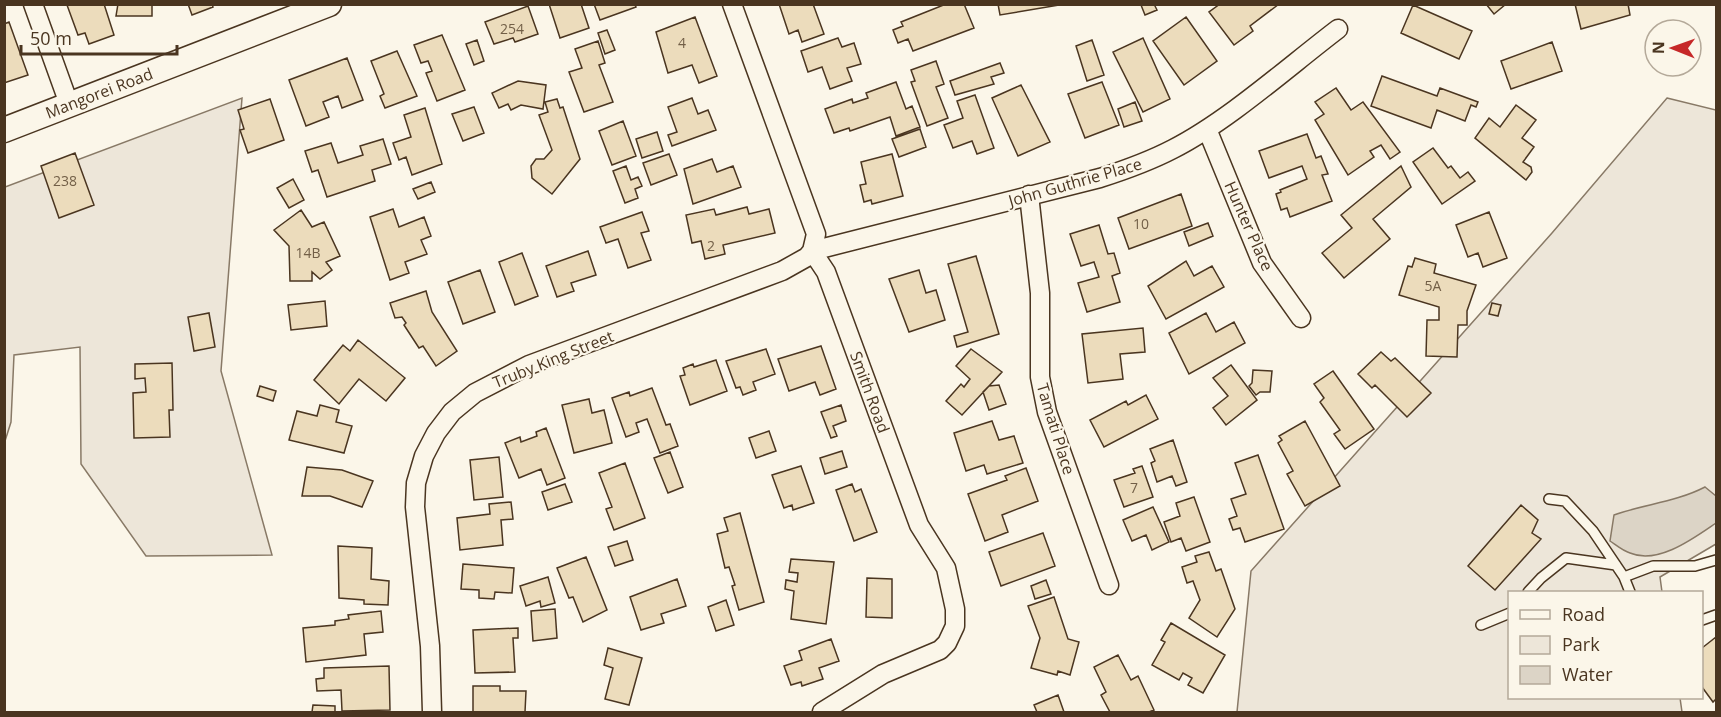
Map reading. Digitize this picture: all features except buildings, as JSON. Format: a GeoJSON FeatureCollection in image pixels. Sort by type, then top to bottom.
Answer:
{"type":"FeatureCollection","features":[{"type":"Feature","properties":{"kind":"street"},"geometry":{"type":"LineString","coordinates":[[33,4],[69,104]]}},
{"type":"Feature","properties":{"kind":"street","name":"Mangorei Road"},"geometry":{"type":"LineString","coordinates":[[4,130],[329,4]]}},
{"type":"Feature","properties":{"kind":"street","name":"Smith Road"},"geometry":{"type":"LineString","coordinates":[[732,4],[816,234],[812,250],[826,272],[919,525],[946,568],[955,609],[955,626],[947,643],[940,650],[883,674],[822,712]]}},
{"type":"Feature","properties":{"kind":"street","name":"John Guthrie Place"},"geometry":{"type":"LineString","coordinates":[[812,250],[1136,166],[1174,149],[1207,129],[1338,29]]}},
{"type":"Feature","properties":{"kind":"street","name":"Hunter Place"},"geometry":{"type":"LineString","coordinates":[[1207,129],[1262,263],[1301,318]]}},
{"type":"Feature","properties":{"kind":"street","name":"Tamati Place"},"geometry":{"type":"LineString","coordinates":[[1029,195],[1040,293],[1040,377],[1047,412],[1109,585]]}},
{"type":"Feature","properties":{"kind":"street","name":"Truby King Street"},"geometry":{"type":"LineString","coordinates":[[432,712],[430,645],[415,507],[416,483],[424,456],[436,433],[452,412],[475,393],[500,378],[782,271],[807,257],[812,250]]}},
{"type":"Feature","properties":{"kind":"lane"},"geometry":{"type":"LineString","coordinates":[[1549,500],[1565,501],[1593,531],[1624,577],[1630,591]]}},
{"type":"Feature","properties":{"kind":"lane"},"geometry":{"type":"LineString","coordinates":[[1529,591],[1566,558],[1616,565]]}},
{"type":"Feature","properties":{"kind":"lane"},"geometry":{"type":"LineString","coordinates":[[1624,577],[1653,566],[1695,566],[1716,560]]}},
{"type":"Feature","properties":{"kind":"lane"},"geometry":{"type":"LineString","coordinates":[[1481,625],[1508,613]]}},
{"type":"Feature","properties":{"kind":"green space"},"geometry":{"type":"Polygon","coordinates":[[[242,98],[221,371],[272,555],[146,556],[81,464],[80,347],[14,355],[11,422],[5,441],[5,187],[242,98]]]}},
{"type":"Feature","properties":{"kind":"green space"},"geometry":{"type":"Polygon","coordinates":[[[1667,98],[1716,110],[1716,544],[1660,577],[1662,591],[1508,591],[1508,699],[1680,699],[1682,712],[1237,712],[1251,571],[1552,233],[1667,98]]]}},
{"type":"Feature","properties":{"kind":"water"},"geometry":{"type":"Polygon","coordinates":[[[1705,487],[1716,496],[1716,523],[1687,542],[1664,553],[1641,556],[1625,551],[1610,541],[1614,515],[1683,496],[1705,487]]]}}]}
